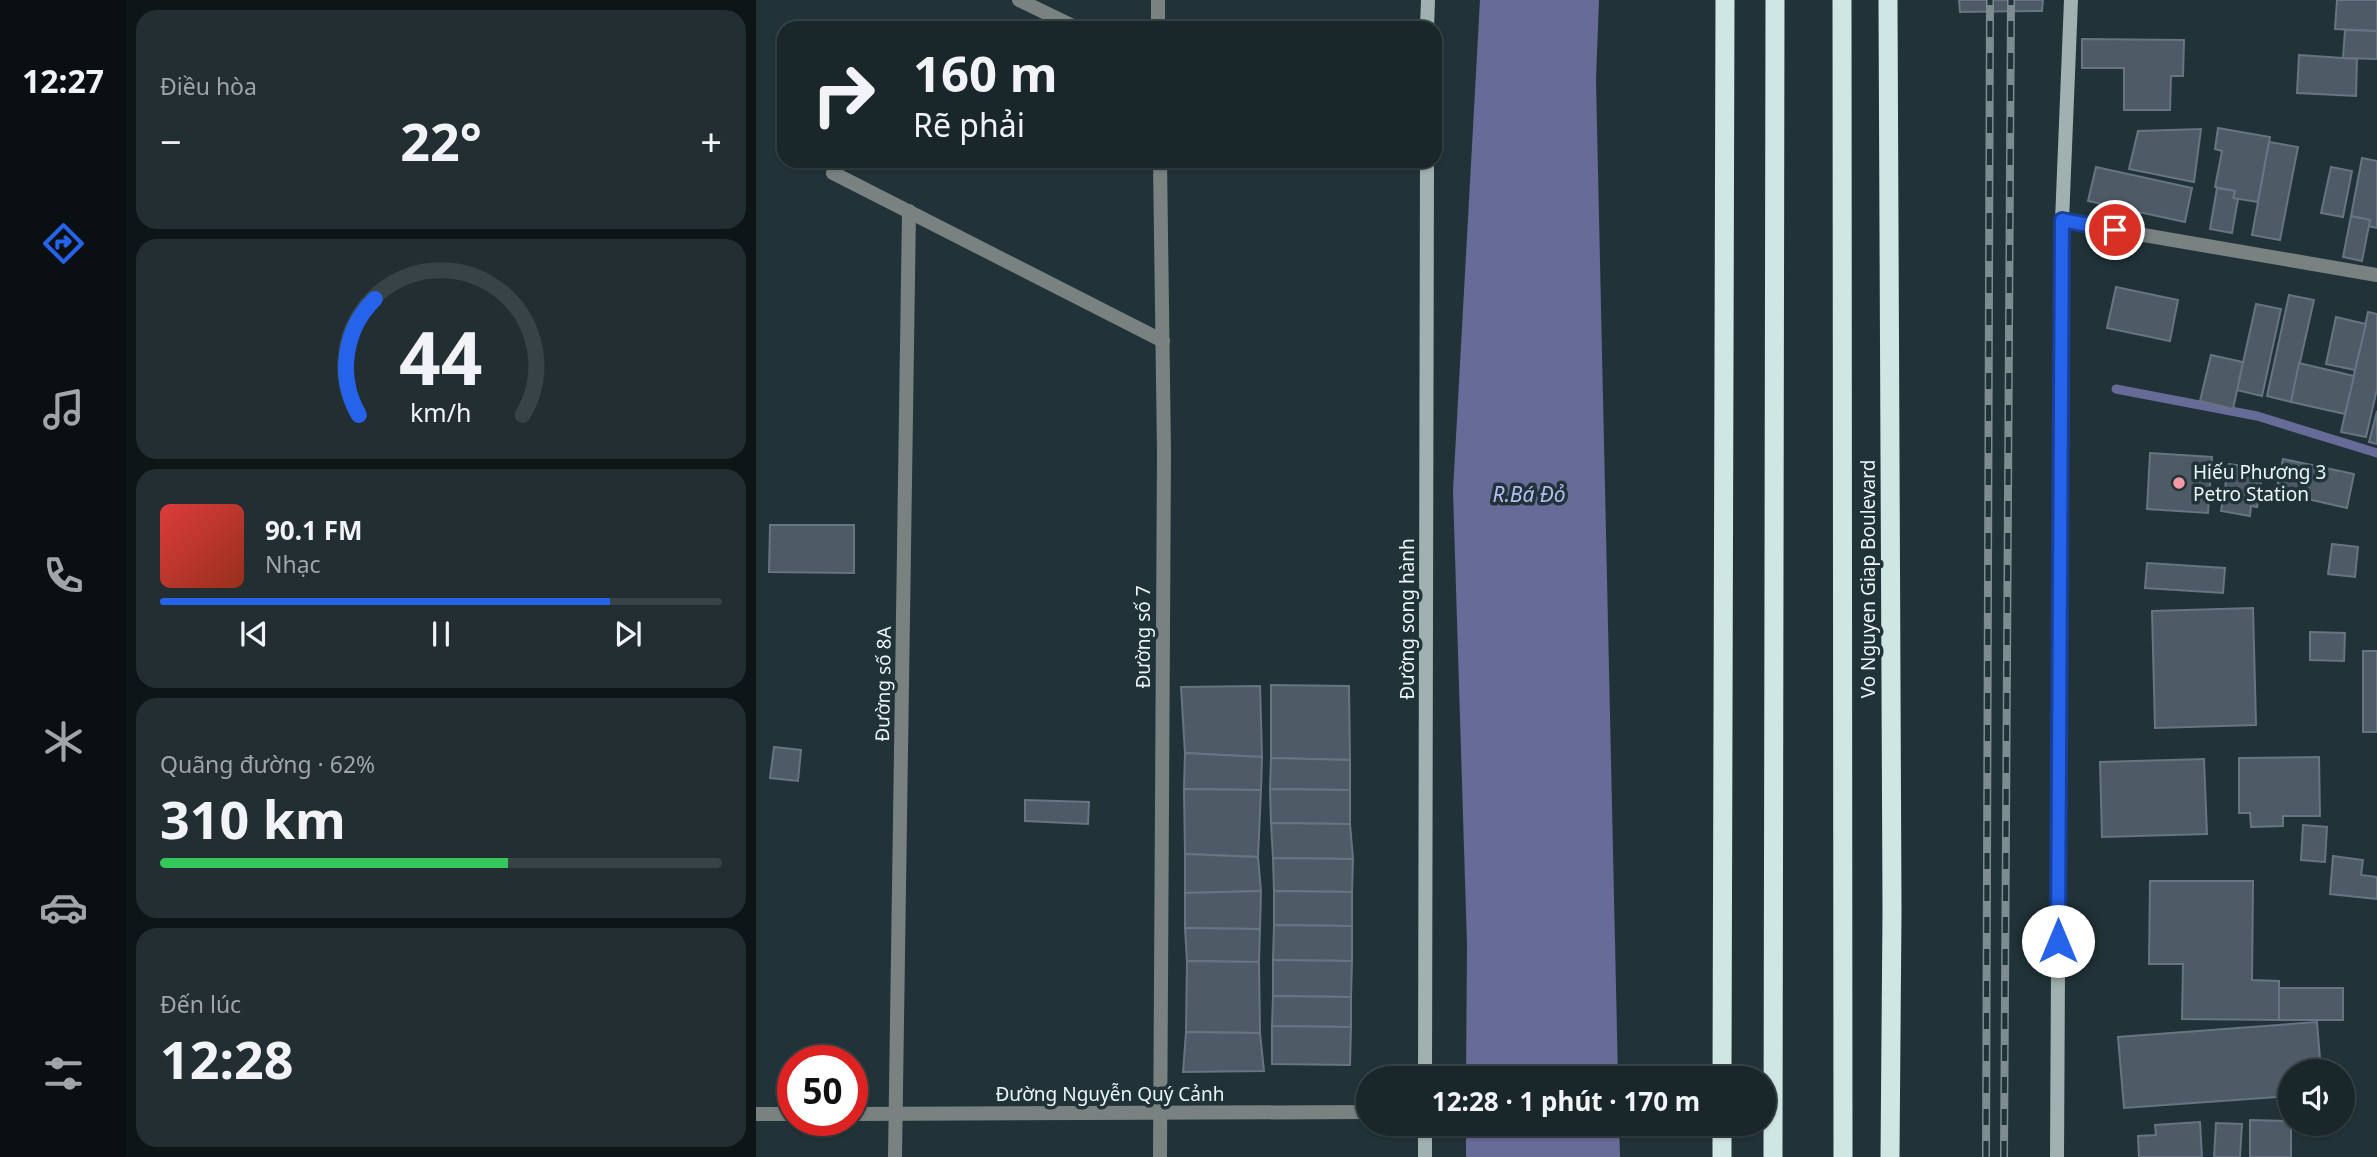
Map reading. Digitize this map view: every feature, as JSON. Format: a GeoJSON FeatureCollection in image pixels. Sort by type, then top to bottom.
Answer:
{"type":"FeatureCollection","features":[{"type":"Feature","properties":{"kind":"highway"},"geometry":{"type":"LineString","coordinates":[[1722,1066],[1725,0]]}},
{"type":"Feature","properties":{"kind":"highway"},"geometry":{"type":"LineString","coordinates":[[1773,1157],[1775,0]]}},
{"type":"Feature","properties":{"kind":"highway","name":"Vo Nguyen Giap Boulevard"},"geometry":{"type":"LineString","coordinates":[[1842,0],[1843,1157]]}},
{"type":"Feature","properties":{"kind":"highway","name":"Vo Nguyen Giap Boulevard"},"geometry":{"type":"LineString","coordinates":[[1888,0],[1892,912],[1890,1157]]}},
{"type":"Feature","properties":{"kind":"highway"},"geometry":{"type":"LineString","coordinates":[[1722,1136],[1722,1157]]}},
{"type":"Feature","properties":{"kind":"main road"},"geometry":{"type":"LineString","coordinates":[[1427,0],[1427,21]]}},
{"type":"Feature","properties":{"kind":"main road"},"geometry":{"type":"LineString","coordinates":[[2057,1157],[2062,220],[2071,0]]}},
{"type":"Feature","properties":{"kind":"main road","name":"Đường song hành"},"geometry":{"type":"LineString","coordinates":[[1425,1066],[1427,168]]}},
{"type":"Feature","properties":{"kind":"main road"},"geometry":{"type":"LineString","coordinates":[[1425,1136],[1425,1157]]}},
{"type":"Feature","properties":{"kind":"street"},"geometry":{"type":"LineString","coordinates":[[1019,0],[1062,21]]}},
{"type":"Feature","properties":{"kind":"street"},"geometry":{"type":"LineString","coordinates":[[1158,0],[1158,21]]}},
{"type":"Feature","properties":{"kind":"street","name":"Đường số 7"},"geometry":{"type":"LineString","coordinates":[[1160,168],[1163,341],[1160,1157]]}},
{"type":"Feature","properties":{"kind":"street"},"geometry":{"type":"LineString","coordinates":[[833,173],[1163,341]]}},
{"type":"Feature","properties":{"kind":"street","name":"Đường số 8A"},"geometry":{"type":"LineString","coordinates":[[895,1157],[909,211]]}},
{"type":"Feature","properties":{"kind":"street"},"geometry":{"type":"LineString","coordinates":[[2062,220],[2377,275]]}},
{"type":"Feature","properties":{"kind":"street","name":"Đường Nguyễn Quý Cảnh"},"geometry":{"type":"LineString","coordinates":[[868,1114],[1356,1112]]}},
{"type":"Feature","properties":{"kind":"street"},"geometry":{"type":"LineString","coordinates":[[756,1114],[777,1114]]}},
{"type":"Feature","properties":{"kind":"water","name":"R.Bá Đỏ"},"geometry":{"type":"Polygon","coordinates":[[[1480,0],[1599,0],[1596,80],[1618,1066],[1466,1066],[1467,945],[1453,491],[1480,0]]]}},
{"type":"Feature","properties":{"kind":"water"},"geometry":{"type":"Polygon","coordinates":[[[1466,1136],[1619,1136],[1620,1157],[1466,1157],[1466,1136]]]}},
{"type":"Feature","properties":{"kind":"building"},"geometry":{"type":"Polygon","coordinates":[[[1959,0],[2043,0],[2042,11],[1960,12],[1959,0]]]}},
{"type":"Feature","properties":{"kind":"building"},"geometry":{"type":"Polygon","coordinates":[[[2337,0],[2377,0],[2377,31],[2335,29],[2337,0]]]}},
{"type":"Feature","properties":{"kind":"building"},"geometry":{"type":"Polygon","coordinates":[[[2345,30],[2377,31],[2377,59],[2343,58],[2345,30]]]}},
{"type":"Feature","properties":{"kind":"building"},"geometry":{"type":"Polygon","coordinates":[[[2082,39],[2184,40],[2183,76],[2171,76],[2170,110],[2124,110],[2124,68],[2082,68],[2082,39]]]}},
{"type":"Feature","properties":{"kind":"building"},"geometry":{"type":"Polygon","coordinates":[[[2299,55],[2357,59],[2356,96],[2297,93],[2299,55]]]}},
{"type":"Feature","properties":{"kind":"building"},"geometry":{"type":"Polygon","coordinates":[[[2218,128],[2270,137],[2258,202],[2233,198],[2235,191],[2215,187],[2222,151],[2215,149],[2218,128]]]}},
{"type":"Feature","properties":{"kind":"building"},"geometry":{"type":"Polygon","coordinates":[[[2201,129],[2194,182],[2129,169],[2138,131],[2201,129]]]}},
{"type":"Feature","properties":{"kind":"building"},"geometry":{"type":"Polygon","coordinates":[[[2269,142],[2298,147],[2280,240],[2252,235],[2269,142]]]}},
{"type":"Feature","properties":{"kind":"building"},"geometry":{"type":"Polygon","coordinates":[[[2362,158],[2377,161],[2377,228],[2368,226],[2370,220],[2351,216],[2362,158]]]}},
{"type":"Feature","properties":{"kind":"building"},"geometry":{"type":"Polygon","coordinates":[[[2096,167],[2192,188],[2185,222],[2088,201],[2096,167]]]}},
{"type":"Feature","properties":{"kind":"building"},"geometry":{"type":"Polygon","coordinates":[[[2331,167],[2352,171],[2343,217],[2321,213],[2331,167]]]}},
{"type":"Feature","properties":{"kind":"building"},"geometry":{"type":"Polygon","coordinates":[[[2217,188],[2235,191],[2233,198],[2238,199],[2232,233],[2210,229],[2217,188]]]}},
{"type":"Feature","properties":{"kind":"building"},"geometry":{"type":"Polygon","coordinates":[[[2351,216],[2370,220],[2362,261],[2343,257],[2351,216]]]}},
{"type":"Feature","properties":{"kind":"building"},"geometry":{"type":"Polygon","coordinates":[[[2116,287],[2178,300],[2170,341],[2107,328],[2116,287]]]}},
{"type":"Feature","properties":{"kind":"building"},"geometry":{"type":"Polygon","coordinates":[[[2289,295],[2314,300],[2291,402],[2267,396],[2289,295]]]}},
{"type":"Feature","properties":{"kind":"building"},"geometry":{"type":"Polygon","coordinates":[[[2256,304],[2281,309],[2262,396],[2237,390],[2256,304]]]}},
{"type":"Feature","properties":{"kind":"building"},"geometry":{"type":"Polygon","coordinates":[[[2368,312],[2377,314],[2377,389],[2366,437],[2341,432],[2368,312]]]}},
{"type":"Feature","properties":{"kind":"building"},"geometry":{"type":"Polygon","coordinates":[[[2336,317],[2366,324],[2355,370],[2326,364],[2336,317]]]}},
{"type":"Feature","properties":{"kind":"building"},"geometry":{"type":"Polygon","coordinates":[[[2211,355],[2243,362],[2233,409],[2200,401],[2211,355]]]}},
{"type":"Feature","properties":{"kind":"building"},"geometry":{"type":"Polygon","coordinates":[[[2299,363],[2354,376],[2345,414],[2291,402],[2299,363]]]}},
{"type":"Feature","properties":{"kind":"building"},"geometry":{"type":"Polygon","coordinates":[[[2377,411],[2377,444],[2369,442],[2377,411]]]}},
{"type":"Feature","properties":{"kind":"building","name":"Hiếu Phương 3 Petro Station"},"geometry":{"type":"Polygon","coordinates":[[[2150,453],[2212,457],[2208,513],[2147,509],[2150,453]]]}},
{"type":"Feature","properties":{"kind":"building"},"geometry":{"type":"Polygon","coordinates":[[[2283,459],[2354,474],[2347,508],[2276,492],[2283,459]]]}},
{"type":"Feature","properties":{"kind":"building"},"geometry":{"type":"Polygon","coordinates":[[[2229,464],[2263,469],[2257,507],[2251,506],[2250,516],[2221,511],[2229,464]]]}},
{"type":"Feature","properties":{"kind":"building"},"geometry":{"type":"Polygon","coordinates":[[[770,525],[854,525],[854,573],[769,572],[770,525]]]}},
{"type":"Feature","properties":{"kind":"building"},"geometry":{"type":"Polygon","coordinates":[[[2332,544],[2358,547],[2355,577],[2328,574],[2332,544]]]}},
{"type":"Feature","properties":{"kind":"building"},"geometry":{"type":"Polygon","coordinates":[[[2147,563],[2225,568],[2223,593],[2145,588],[2147,563]]]}},
{"type":"Feature","properties":{"kind":"building"},"geometry":{"type":"Polygon","coordinates":[[[2253,608],[2256,725],[2155,728],[2152,611],[2253,608]]]}},
{"type":"Feature","properties":{"kind":"building"},"geometry":{"type":"Polygon","coordinates":[[[2310,632],[2345,633],[2344,661],[2310,660],[2310,632]]]}},
{"type":"Feature","properties":{"kind":"building"},"geometry":{"type":"Polygon","coordinates":[[[2363,651],[2377,651],[2377,732],[2363,732],[2363,651]]]}},
{"type":"Feature","properties":{"kind":"building"},"geometry":{"type":"Polygon","coordinates":[[[1271,685],[1349,686],[1350,760],[1271,758],[1271,685]]]}},
{"type":"Feature","properties":{"kind":"building"},"geometry":{"type":"Polygon","coordinates":[[[1260,686],[1262,757],[1185,753],[1181,687],[1260,686]]]}},
{"type":"Feature","properties":{"kind":"building"},"geometry":{"type":"Polygon","coordinates":[[[774,747],[801,750],[798,781],[770,778],[774,747]]]}},
{"type":"Feature","properties":{"kind":"building"},"geometry":{"type":"Polygon","coordinates":[[[1185,753],[1262,757],[1261,790],[1184,789],[1185,753]]]}},
{"type":"Feature","properties":{"kind":"building"},"geometry":{"type":"Polygon","coordinates":[[[2319,757],[2320,816],[2283,816],[2283,826],[2251,827],[2250,813],[2239,813],[2239,758],[2319,757]]]}},
{"type":"Feature","properties":{"kind":"building"},"geometry":{"type":"Polygon","coordinates":[[[1271,758],[1350,760],[1350,790],[1270,789],[1271,758]]]}},
{"type":"Feature","properties":{"kind":"building"},"geometry":{"type":"Polygon","coordinates":[[[2204,759],[2207,834],[2102,837],[2100,762],[2204,759]]]}},
{"type":"Feature","properties":{"kind":"building"},"geometry":{"type":"Polygon","coordinates":[[[1184,789],[1261,790],[1258,857],[1185,854],[1184,789]]]}},
{"type":"Feature","properties":{"kind":"building"},"geometry":{"type":"Polygon","coordinates":[[[1270,789],[1350,790],[1350,824],[1271,823],[1270,789]]]}},
{"type":"Feature","properties":{"kind":"building"},"geometry":{"type":"Polygon","coordinates":[[[1025,800],[1089,802],[1088,824],[1025,821],[1025,800]]]}},
{"type":"Feature","properties":{"kind":"building"},"geometry":{"type":"Polygon","coordinates":[[[1271,823],[1350,824],[1353,859],[1273,858],[1271,823]]]}},
{"type":"Feature","properties":{"kind":"building"},"geometry":{"type":"Polygon","coordinates":[[[2303,825],[2327,827],[2325,862],[2301,860],[2303,825]]]}},
{"type":"Feature","properties":{"kind":"building"},"geometry":{"type":"Polygon","coordinates":[[[1185,854],[1258,857],[1261,891],[1185,893],[1185,854]]]}},
{"type":"Feature","properties":{"kind":"building"},"geometry":{"type":"Polygon","coordinates":[[[2333,856],[2363,860],[2361,875],[2377,877],[2377,899],[2330,894],[2333,856]]]}},
{"type":"Feature","properties":{"kind":"building"},"geometry":{"type":"Polygon","coordinates":[[[1273,858],[1353,859],[1352,892],[1274,891],[1273,858]]]}},
{"type":"Feature","properties":{"kind":"building"},"geometry":{"type":"Polygon","coordinates":[[[2150,881],[2253,881],[2252,980],[2279,981],[2279,1020],[2182,1019],[2183,964],[2149,964],[2150,881]]]}},
{"type":"Feature","properties":{"kind":"building"},"geometry":{"type":"Polygon","coordinates":[[[1261,891],[1260,929],[1185,928],[1185,893],[1261,891]]]}},
{"type":"Feature","properties":{"kind":"building"},"geometry":{"type":"Polygon","coordinates":[[[1274,891],[1352,892],[1352,926],[1274,925],[1274,891]]]}},
{"type":"Feature","properties":{"kind":"building"},"geometry":{"type":"Polygon","coordinates":[[[1274,925],[1352,926],[1352,961],[1273,960],[1274,925]]]}},
{"type":"Feature","properties":{"kind":"building"},"geometry":{"type":"Polygon","coordinates":[[[1185,928],[1260,929],[1259,962],[1187,961],[1185,928]]]}},
{"type":"Feature","properties":{"kind":"building"},"geometry":{"type":"Polygon","coordinates":[[[1273,960],[1352,961],[1351,997],[1273,996],[1273,960]]]}},
{"type":"Feature","properties":{"kind":"building"},"geometry":{"type":"Polygon","coordinates":[[[1187,961],[1259,962],[1260,1033],[1186,1032],[1187,961]]]}},
{"type":"Feature","properties":{"kind":"building"},"geometry":{"type":"Polygon","coordinates":[[[2279,988],[2343,988],[2343,1020],[2279,1020],[2279,988]]]}},
{"type":"Feature","properties":{"kind":"building"},"geometry":{"type":"Polygon","coordinates":[[[1273,996],[1351,997],[1351,1027],[1272,1026],[1273,996]]]}},
{"type":"Feature","properties":{"kind":"building"},"geometry":{"type":"Polygon","coordinates":[[[2317,1022],[2320,1059],[2278,1059],[2278,1097],[2124,1108],[2118,1037],[2317,1022]]]}},
{"type":"Feature","properties":{"kind":"building"},"geometry":{"type":"Polygon","coordinates":[[[1272,1026],[1351,1027],[1350,1065],[1272,1064],[1272,1026]]]}},
{"type":"Feature","properties":{"kind":"building"},"geometry":{"type":"Polygon","coordinates":[[[1186,1032],[1260,1033],[1264,1071],[1183,1072],[1186,1032]]]}},
{"type":"Feature","properties":{"kind":"building"},"geometry":{"type":"Polygon","coordinates":[[[2250,1120],[2278,1121],[2278,1136],[2291,1136],[2291,1157],[2250,1157],[2250,1120]]]}},
{"type":"Feature","properties":{"kind":"building"},"geometry":{"type":"Polygon","coordinates":[[[2200,1122],[2202,1157],[2139,1157],[2138,1136],[2156,1135],[2155,1125],[2200,1122]]]}},
{"type":"Feature","properties":{"kind":"building"},"geometry":{"type":"Polygon","coordinates":[[[2216,1123],[2242,1124],[2240,1157],[2214,1157],[2216,1123]]]}},
{"type":"Feature","properties":{"kind":"waterway"},"geometry":{"type":"LineString","coordinates":[[2116,389],[2257,416],[2377,453]]}},
{"type":"Feature","properties":{"kind":"railway"},"geometry":{"type":"LineString","coordinates":[[1986,1157],[1990,0]]}},
{"type":"Feature","properties":{"kind":"railway"},"geometry":{"type":"LineString","coordinates":[[2004,1157],[2011,0]]}},
{"type":"Feature","properties":{"kind":"place","name":"Hiếu Phương 3 Petro Station"},"geometry":{"type":"Point","coordinates":[2179,483]}},
{"type":"Feature","properties":{"kind":"route"},"geometry":{"type":"LineString","coordinates":[[2058,941],[2062,220],[2115,230]]}}]}
